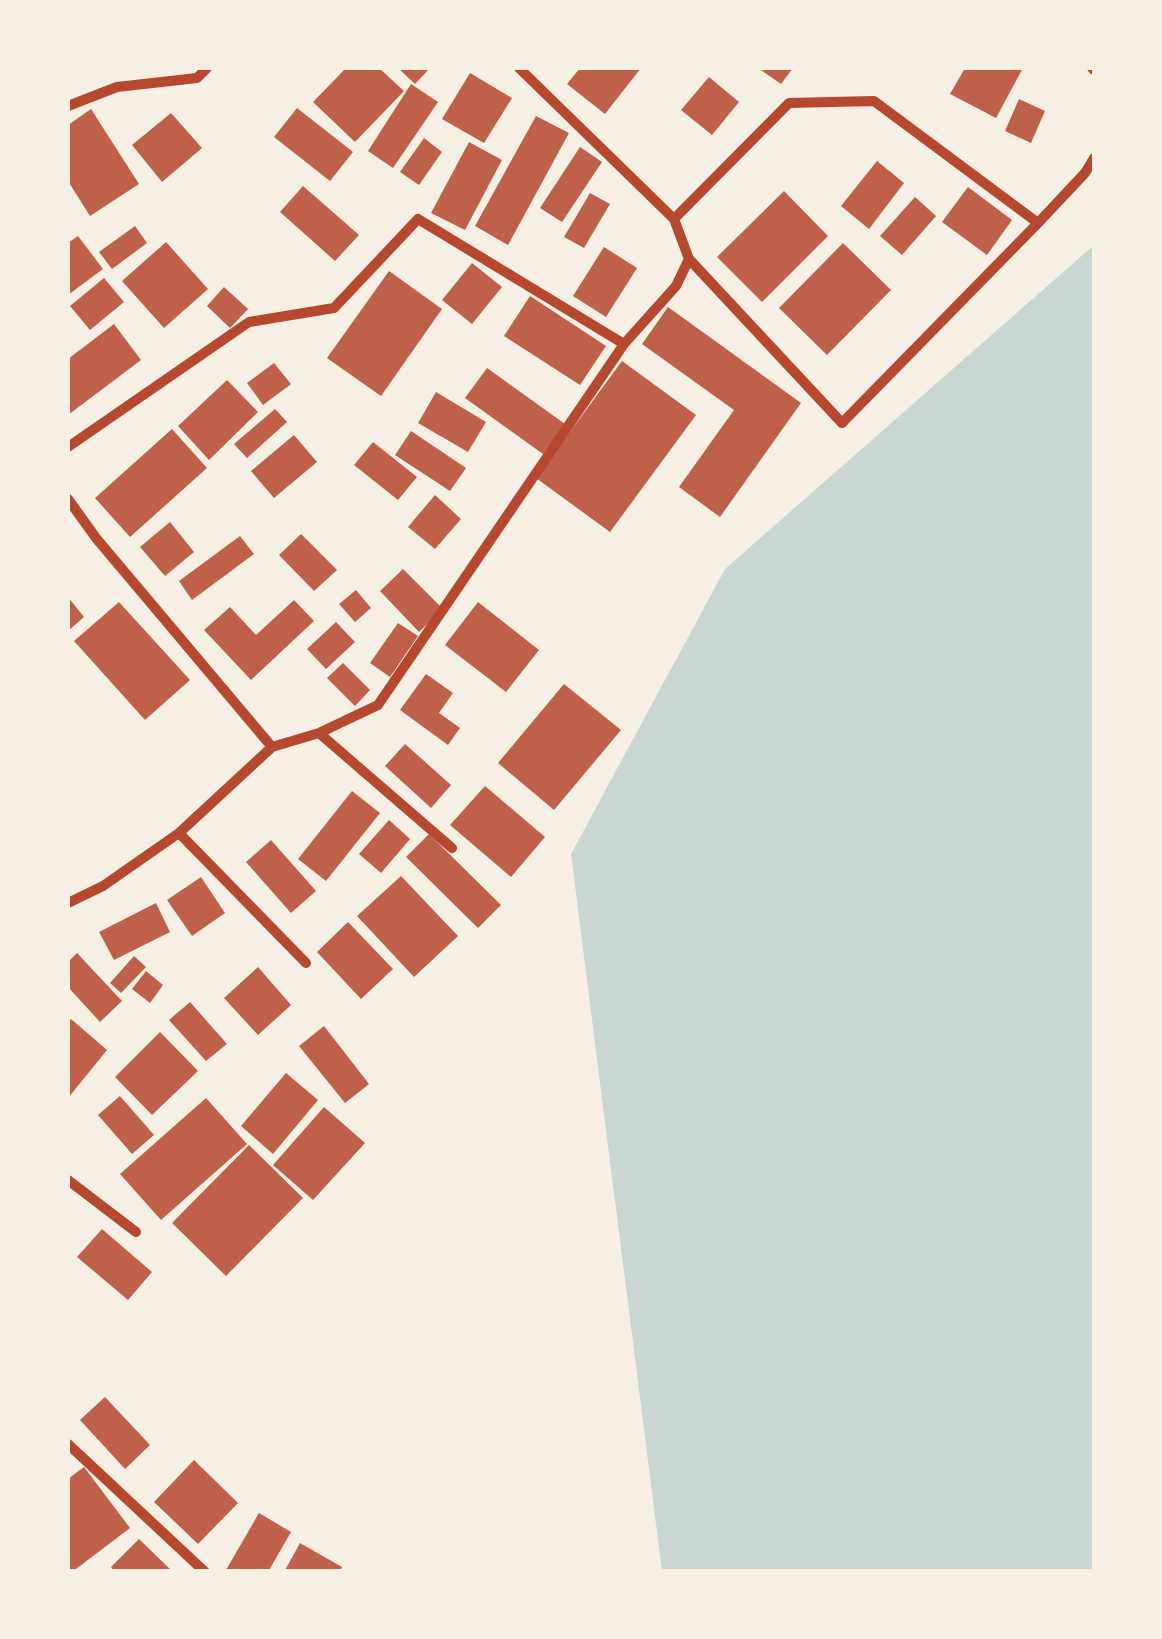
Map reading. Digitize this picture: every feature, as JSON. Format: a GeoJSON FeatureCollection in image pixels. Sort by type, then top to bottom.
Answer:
{"type":"FeatureCollection","features":[{"type":"Feature","properties":{"kind":"street"},"geometry":{"type":"LineString","coordinates":[[68,106],[117,87],[198,78],[207,68]]}},
{"type":"Feature","properties":{"kind":"street"},"geometry":{"type":"LineString","coordinates":[[518,68],[674,218],[689,259],[842,423],[1038,223],[1094,158]]}},
{"type":"Feature","properties":{"kind":"street"},"geometry":{"type":"LineString","coordinates":[[674,218],[789,103],[874,101],[1038,223]]}},
{"type":"Feature","properties":{"kind":"street"},"geometry":{"type":"LineString","coordinates":[[68,446],[248,322],[334,308],[418,219],[624,344]]}},
{"type":"Feature","properties":{"kind":"street"},"geometry":{"type":"LineString","coordinates":[[68,903],[103,886],[179,833],[272,747],[318,733],[378,705],[624,344],[676,286],[689,259]]}},
{"type":"Feature","properties":{"kind":"street"},"geometry":{"type":"LineString","coordinates":[[68,499],[96,538],[272,747]]}},
{"type":"Feature","properties":{"kind":"street"},"geometry":{"type":"LineString","coordinates":[[318,733],[452,848]]}},
{"type":"Feature","properties":{"kind":"street"},"geometry":{"type":"LineString","coordinates":[[179,833],[306,962]]}},
{"type":"Feature","properties":{"kind":"street"},"geometry":{"type":"LineString","coordinates":[[68,1180],[136,1232]]}},
{"type":"Feature","properties":{"kind":"street"},"geometry":{"type":"LineString","coordinates":[[68,1444],[205,1572]]}},
{"type":"Feature","properties":{"kind":"shaded area"},"geometry":{"type":"Polygon","coordinates":[[[1094,245],[1094,1571],[662,1571],[571,854],[725,569],[1094,245]]]}},
{"type":"Feature","properties":{"kind":"building"},"geometry":{"type":"Polygon","coordinates":[[[346,68],[379,68],[404,91],[355,142],[313,102],[346,68]]]}},
{"type":"Feature","properties":{"kind":"building"},"geometry":{"type":"Polygon","coordinates":[[[398,68],[430,68],[415,84],[398,68]]]}},
{"type":"Feature","properties":{"kind":"building"},"geometry":{"type":"Polygon","coordinates":[[[580,68],[641,68],[605,114],[567,84],[580,68]]]}},
{"type":"Feature","properties":{"kind":"building"},"geometry":{"type":"Polygon","coordinates":[[[758,68],[793,68],[781,84],[758,68]]]}},
{"type":"Feature","properties":{"kind":"building"},"geometry":{"type":"Polygon","coordinates":[[[965,68],[1023,68],[996,118],[950,94],[965,68]]]}},
{"type":"Feature","properties":{"kind":"building"},"geometry":{"type":"Polygon","coordinates":[[[470,73],[512,98],[484,143],[442,119],[470,73]]]}},
{"type":"Feature","properties":{"kind":"building"},"geometry":{"type":"Polygon","coordinates":[[[709,77],[739,102],[712,135],[681,110],[709,77]]]}},
{"type":"Feature","properties":{"kind":"building"},"geometry":{"type":"Polygon","coordinates":[[[411,84],[438,102],[393,168],[368,151],[411,84]]]}},
{"type":"Feature","properties":{"kind":"building"},"geometry":{"type":"Polygon","coordinates":[[[1019,99],[1045,111],[1031,143],[1005,131],[1019,99]]]}},
{"type":"Feature","properties":{"kind":"building"},"geometry":{"type":"Polygon","coordinates":[[[297,108],[353,152],[330,181],[274,137],[297,108]]]}},
{"type":"Feature","properties":{"kind":"building"},"geometry":{"type":"Polygon","coordinates":[[[91,109],[139,184],[90,216],[68,181],[68,125],[91,109]]]}},
{"type":"Feature","properties":{"kind":"building"},"geometry":{"type":"Polygon","coordinates":[[[171,113],[202,148],[162,182],[132,145],[171,113]]]}},
{"type":"Feature","properties":{"kind":"building"},"geometry":{"type":"Polygon","coordinates":[[[536,116],[569,133],[508,245],[475,226],[536,116]]]}},
{"type":"Feature","properties":{"kind":"building"},"geometry":{"type":"Polygon","coordinates":[[[424,138],[442,152],[419,185],[400,172],[424,138]]]}},
{"type":"Feature","properties":{"kind":"building"},"geometry":{"type":"Polygon","coordinates":[[[469,142],[502,160],[465,230],[431,213],[469,142]]]}},
{"type":"Feature","properties":{"kind":"building"},"geometry":{"type":"Polygon","coordinates":[[[580,147],[602,162],[562,222],[540,208],[580,147]]]}},
{"type":"Feature","properties":{"kind":"building"},"geometry":{"type":"Polygon","coordinates":[[[877,161],[904,183],[869,229],[841,206],[877,161]]]}},
{"type":"Feature","properties":{"kind":"building"},"geometry":{"type":"Polygon","coordinates":[[[303,186],[359,235],[335,261],[280,212],[303,186]]]}},
{"type":"Feature","properties":{"kind":"building"},"geometry":{"type":"Polygon","coordinates":[[[968,187],[1012,220],[987,255],[942,222],[968,187]]]}},
{"type":"Feature","properties":{"kind":"building"},"geometry":{"type":"Polygon","coordinates":[[[784,191],[828,236],[762,302],[717,257],[784,191]]]}},
{"type":"Feature","properties":{"kind":"building"},"geometry":{"type":"Polygon","coordinates":[[[590,193],[610,204],[584,248],[564,237],[590,193]]]}},
{"type":"Feature","properties":{"kind":"building"},"geometry":{"type":"Polygon","coordinates":[[[915,197],[936,216],[902,255],[880,236],[915,197]]]}},
{"type":"Feature","properties":{"kind":"building"},"geometry":{"type":"Polygon","coordinates":[[[135,226],[147,243],[112,269],[99,252],[135,226]]]}},
{"type":"Feature","properties":{"kind":"building"},"geometry":{"type":"Polygon","coordinates":[[[78,236],[103,269],[68,295],[68,243],[78,236]]]}},
{"type":"Feature","properties":{"kind":"building"},"geometry":{"type":"Polygon","coordinates":[[[166,242],[208,289],[164,328],[122,281],[166,242]]]}},
{"type":"Feature","properties":{"kind":"building"},"geometry":{"type":"Polygon","coordinates":[[[843,243],[891,290],[827,355],[779,308],[843,243]]]}},
{"type":"Feature","properties":{"kind":"building"},"geometry":{"type":"Polygon","coordinates":[[[604,247],[637,268],[606,317],[573,296],[604,247]]]}},
{"type":"Feature","properties":{"kind":"building"},"geometry":{"type":"Polygon","coordinates":[[[472,263],[502,287],[472,324],[442,300],[472,263]]]}},
{"type":"Feature","properties":{"kind":"building"},"geometry":{"type":"Polygon","coordinates":[[[389,271],[442,309],[381,396],[327,358],[389,271]]]}},
{"type":"Feature","properties":{"kind":"building"},"geometry":{"type":"Polygon","coordinates":[[[104,278],[124,302],[90,330],[70,306],[104,278]]]}},
{"type":"Feature","properties":{"kind":"building"},"geometry":{"type":"Polygon","coordinates":[[[224,287],[248,309],[230,328],[207,306],[224,287]]]}},
{"type":"Feature","properties":{"kind":"building"},"geometry":{"type":"Polygon","coordinates":[[[530,296],[606,346],[580,385],[504,336],[530,296]]]}},
{"type":"Feature","properties":{"kind":"building"},"geometry":{"type":"Polygon","coordinates":[[[668,307],[801,403],[720,517],[679,487],[734,410],[642,344],[668,307]]]}},
{"type":"Feature","properties":{"kind":"building"},"geometry":{"type":"Polygon","coordinates":[[[114,324],[141,360],[68,415],[68,359],[114,324]]]}},
{"type":"Feature","properties":{"kind":"building"},"geometry":{"type":"Polygon","coordinates":[[[622,361],[696,415],[610,532],[536,478],[622,361]]]}},
{"type":"Feature","properties":{"kind":"building"},"geometry":{"type":"Polygon","coordinates":[[[274,363],[291,384],[263,405],[247,383],[274,363]]]}},
{"type":"Feature","properties":{"kind":"building"},"geometry":{"type":"Polygon","coordinates":[[[487,368],[565,424],[543,454],[465,398],[487,368]]]}},
{"type":"Feature","properties":{"kind":"building"},"geometry":{"type":"Polygon","coordinates":[[[227,380],[258,412],[209,460],[178,426],[227,380]]]}},
{"type":"Feature","properties":{"kind":"building"},"geometry":{"type":"Polygon","coordinates":[[[436,392],[486,422],[468,452],[418,423],[436,392]]]}},
{"type":"Feature","properties":{"kind":"building"},"geometry":{"type":"Polygon","coordinates":[[[275,409],[287,422],[247,458],[234,444],[275,409]]]}},
{"type":"Feature","properties":{"kind":"building"},"geometry":{"type":"Polygon","coordinates":[[[172,429],[207,468],[130,537],[95,498],[172,429]]]}},
{"type":"Feature","properties":{"kind":"building"},"geometry":{"type":"Polygon","coordinates":[[[411,431],[466,468],[450,491],[395,455],[411,431]]]}},
{"type":"Feature","properties":{"kind":"building"},"geometry":{"type":"Polygon","coordinates":[[[294,435],[317,462],[274,498],[251,471],[294,435]]]}},
{"type":"Feature","properties":{"kind":"building"},"geometry":{"type":"Polygon","coordinates":[[[373,442],[417,477],[398,500],[354,465],[373,442]]]}},
{"type":"Feature","properties":{"kind":"building"},"geometry":{"type":"Polygon","coordinates":[[[435,495],[461,519],[435,549],[408,527],[435,495]]]}},
{"type":"Feature","properties":{"kind":"building"},"geometry":{"type":"Polygon","coordinates":[[[170,522],[194,552],[165,576],[140,547],[170,522]]]}},
{"type":"Feature","properties":{"kind":"building"},"geometry":{"type":"Polygon","coordinates":[[[301,534],[337,570],[314,591],[279,555],[301,534]]]}},
{"type":"Feature","properties":{"kind":"building"},"geometry":{"type":"Polygon","coordinates":[[[240,536],[254,554],[192,600],[179,581],[240,536]]]}},
{"type":"Feature","properties":{"kind":"building"},"geometry":{"type":"Polygon","coordinates":[[[403,569],[443,609],[419,632],[380,591],[403,569]]]}},
{"type":"Feature","properties":{"kind":"building"},"geometry":{"type":"Polygon","coordinates":[[[356,590],[371,608],[355,622],[339,604],[356,590]]]}},
{"type":"Feature","properties":{"kind":"building"},"geometry":{"type":"Polygon","coordinates":[[[68,597],[84,617],[68,631],[68,597]]]}},
{"type":"Feature","properties":{"kind":"building"},"geometry":{"type":"Polygon","coordinates":[[[294,600],[314,621],[251,680],[204,630],[230,607],[256,635],[294,600]]]}},
{"type":"Feature","properties":{"kind":"building"},"geometry":{"type":"Polygon","coordinates":[[[119,602],[190,680],[145,720],[74,641],[119,602]]]}},
{"type":"Feature","properties":{"kind":"building"},"geometry":{"type":"Polygon","coordinates":[[[478,602],[539,650],[506,692],[445,645],[478,602]]]}},
{"type":"Feature","properties":{"kind":"building"},"geometry":{"type":"Polygon","coordinates":[[[336,622],[355,642],[326,669],[307,649],[336,622]]]}},
{"type":"Feature","properties":{"kind":"building"},"geometry":{"type":"Polygon","coordinates":[[[398,623],[418,636],[390,677],[370,663],[398,623]]]}},
{"type":"Feature","properties":{"kind":"building"},"geometry":{"type":"Polygon","coordinates":[[[343,663],[370,690],[355,706],[327,678],[343,663]]]}},
{"type":"Feature","properties":{"kind":"building"},"geometry":{"type":"Polygon","coordinates":[[[426,674],[453,693],[439,713],[460,728],[448,745],[400,710],[426,674]]]}},
{"type":"Feature","properties":{"kind":"building"},"geometry":{"type":"Polygon","coordinates":[[[564,684],[621,730],[554,810],[498,763],[564,684]]]}},
{"type":"Feature","properties":{"kind":"building"},"geometry":{"type":"Polygon","coordinates":[[[405,744],[451,785],[431,808],[385,766],[405,744]]]}},
{"type":"Feature","properties":{"kind":"building"},"geometry":{"type":"Polygon","coordinates":[[[485,786],[545,837],[511,877],[450,825],[485,786]]]}},
{"type":"Feature","properties":{"kind":"building"},"geometry":{"type":"Polygon","coordinates":[[[352,791],[380,813],[326,881],[298,859],[352,791]]]}},
{"type":"Feature","properties":{"kind":"building"},"geometry":{"type":"Polygon","coordinates":[[[389,820],[410,839],[381,873],[359,854],[389,820]]]}},
{"type":"Feature","properties":{"kind":"building"},"geometry":{"type":"Polygon","coordinates":[[[429,834],[501,905],[478,928],[406,857],[429,834]]]}},
{"type":"Feature","properties":{"kind":"building"},"geometry":{"type":"Polygon","coordinates":[[[271,840],[316,891],[291,913],[246,862],[271,840]]]}},
{"type":"Feature","properties":{"kind":"building"},"geometry":{"type":"Polygon","coordinates":[[[401,876],[458,936],[414,977],[357,916],[401,876]]]}},
{"type":"Feature","properties":{"kind":"building"},"geometry":{"type":"Polygon","coordinates":[[[201,877],[225,913],[192,936],[167,900],[201,877]]]}},
{"type":"Feature","properties":{"kind":"building"},"geometry":{"type":"Polygon","coordinates":[[[156,903],[170,932],[114,960],[99,932],[156,903]]]}},
{"type":"Feature","properties":{"kind":"building"},"geometry":{"type":"Polygon","coordinates":[[[348,922],[393,969],[361,999],[317,952],[348,922]]]}},
{"type":"Feature","properties":{"kind":"building"},"geometry":{"type":"Polygon","coordinates":[[[77,953],[122,1001],[100,1022],[68,987],[68,962],[77,953]]]}},
{"type":"Feature","properties":{"kind":"building"},"geometry":{"type":"Polygon","coordinates":[[[134,956],[146,967],[121,993],[110,983],[134,956]]]}},
{"type":"Feature","properties":{"kind":"building"},"geometry":{"type":"Polygon","coordinates":[[[258,967],[291,1005],[258,1035],[224,998],[258,967]]]}},
{"type":"Feature","properties":{"kind":"building"},"geometry":{"type":"Polygon","coordinates":[[[146,971],[163,985],[150,1003],[132,989],[146,971]]]}},
{"type":"Feature","properties":{"kind":"building"},"geometry":{"type":"Polygon","coordinates":[[[190,1002],[227,1044],[206,1061],[169,1020],[190,1002]]]}},
{"type":"Feature","properties":{"kind":"building"},"geometry":{"type":"Polygon","coordinates":[[[71,1019],[107,1050],[68,1098],[68,1023],[71,1019]]]}},
{"type":"Feature","properties":{"kind":"building"},"geometry":{"type":"Polygon","coordinates":[[[324,1026],[369,1084],[345,1103],[299,1046],[324,1026]]]}},
{"type":"Feature","properties":{"kind":"building"},"geometry":{"type":"Polygon","coordinates":[[[160,1032],[198,1071],[152,1115],[115,1077],[160,1032]]]}},
{"type":"Feature","properties":{"kind":"building"},"geometry":{"type":"Polygon","coordinates":[[[286,1073],[318,1100],[273,1154],[241,1126],[286,1073]]]}},
{"type":"Feature","properties":{"kind":"building"},"geometry":{"type":"Polygon","coordinates":[[[120,1096],[154,1135],[132,1154],[98,1115],[120,1096]]]}},
{"type":"Feature","properties":{"kind":"building"},"geometry":{"type":"Polygon","coordinates":[[[206,1098],[247,1144],[161,1220],[120,1174],[206,1098]]]}},
{"type":"Feature","properties":{"kind":"building"},"geometry":{"type":"Polygon","coordinates":[[[324,1107],[365,1143],[313,1200],[273,1165],[324,1107]]]}},
{"type":"Feature","properties":{"kind":"building"},"geometry":{"type":"Polygon","coordinates":[[[249,1145],[303,1198],[226,1276],[172,1223],[249,1145]]]}},
{"type":"Feature","properties":{"kind":"building"},"geometry":{"type":"Polygon","coordinates":[[[102,1229],[152,1272],[128,1300],[77,1257],[102,1229]]]}},
{"type":"Feature","properties":{"kind":"building"},"geometry":{"type":"Polygon","coordinates":[[[105,1397],[150,1445],[125,1469],[80,1420],[105,1397]]]}},
{"type":"Feature","properties":{"kind":"building"},"geometry":{"type":"Polygon","coordinates":[[[194,1460],[238,1503],[198,1544],[154,1502],[194,1460]]]}},
{"type":"Feature","properties":{"kind":"building"},"geometry":{"type":"Polygon","coordinates":[[[84,1467],[130,1528],[68,1572],[68,1479],[84,1467]]]}},
{"type":"Feature","properties":{"kind":"building"},"geometry":{"type":"Polygon","coordinates":[[[259,1513],[291,1532],[268,1572],[229,1572],[226,1570],[259,1513]]]}},
{"type":"Feature","properties":{"kind":"building"},"geometry":{"type":"Polygon","coordinates":[[[139,1539],[173,1572],[115,1572],[111,1567],[139,1539]]]}},
{"type":"Feature","properties":{"kind":"building"},"geometry":{"type":"Polygon","coordinates":[[[300,1543],[342,1567],[340,1572],[284,1572],[300,1543]]]}}]}
